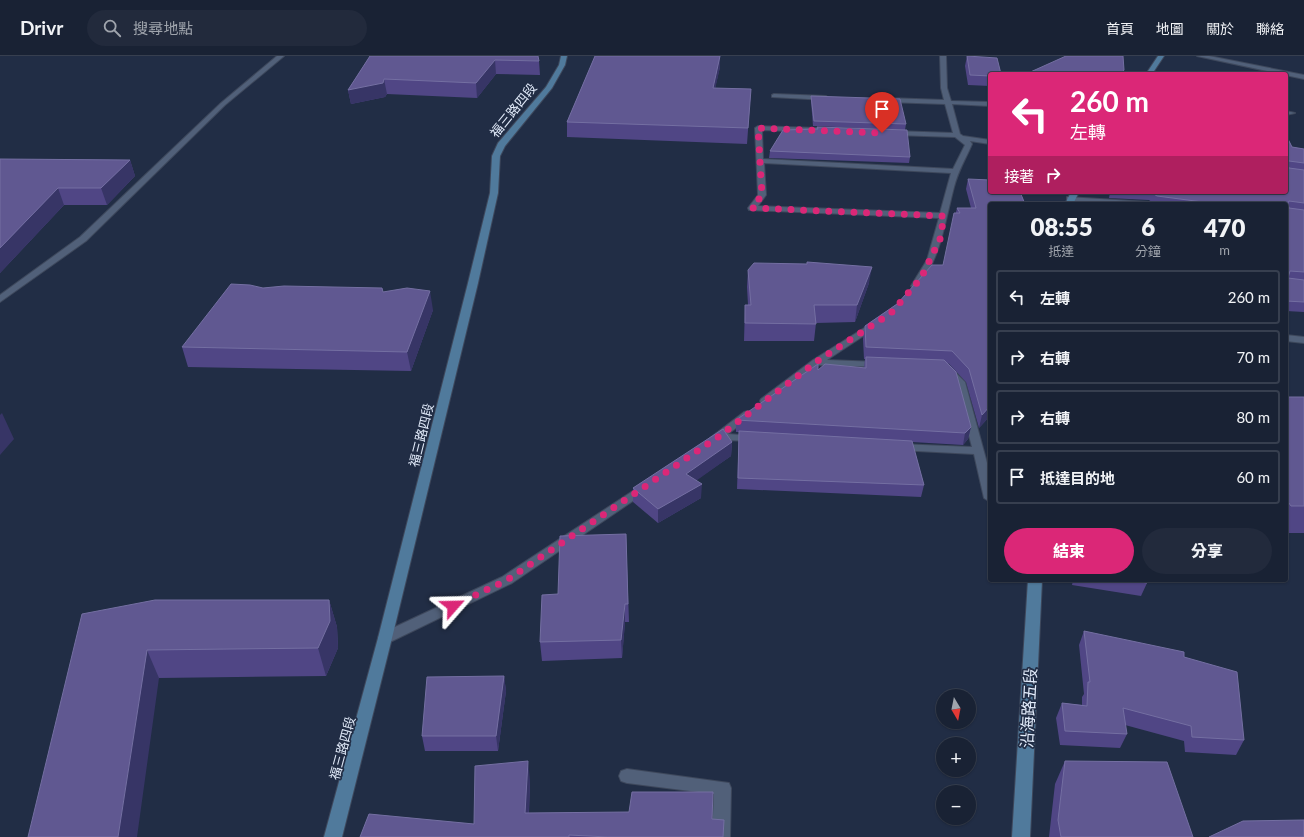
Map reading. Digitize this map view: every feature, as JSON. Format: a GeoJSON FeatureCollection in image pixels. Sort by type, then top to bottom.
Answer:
{"type":"FeatureCollection","features":[{"type":"Feature","properties":{"kind":"street","name":"福三路四段"},"geometry":{"type":"LineString","coordinates":[[333,837],[385,638],[494,193],[496,156],[501,145],[548,89],[564,63],[564,56]]}},
{"type":"Feature","properties":{"kind":"street"},"geometry":{"type":"LineString","coordinates":[[1150,72],[1161,56]]}},
{"type":"Feature","properties":{"kind":"street"},"geometry":{"type":"LineString","coordinates":[[1288,338],[1304,340]]}},
{"type":"Feature","properties":{"kind":"street","name":"沿海路五段"},"geometry":{"type":"LineString","coordinates":[[1021,837],[1035,582]]}},
{"type":"Feature","properties":{"kind":"street"},"geometry":{"type":"LineString","coordinates":[[627,776],[723,788],[721,837]]}},
{"type":"Feature","properties":{"kind":"lane"},"geometry":{"type":"LineString","coordinates":[[0,299],[83,239],[223,104],[281,56]]}},
{"type":"Feature","properties":{"kind":"lane"},"geometry":{"type":"LineString","coordinates":[[906,296],[921,278],[940,239],[955,171],[970,144],[959,136],[948,102],[944,88],[944,56]]}},
{"type":"Feature","properties":{"kind":"lane"},"geometry":{"type":"LineString","coordinates":[[1200,56],[1279,72]]}},
{"type":"Feature","properties":{"kind":"lane"},"geometry":{"type":"LineString","coordinates":[[1288,74],[1304,77]]}},
{"type":"Feature","properties":{"kind":"lane"},"geometry":{"type":"LineString","coordinates":[[774,96],[837,98]]}},
{"type":"Feature","properties":{"kind":"lane"},"geometry":{"type":"LineString","coordinates":[[877,99],[988,104]]}},
{"type":"Feature","properties":{"kind":"lane"},"geometry":{"type":"LineString","coordinates":[[828,131],[758,128],[762,195],[752,208],[944,216]]}},
{"type":"Feature","properties":{"kind":"lane"},"geometry":{"type":"LineString","coordinates":[[890,133],[959,136],[988,142]]}},
{"type":"Feature","properties":{"kind":"lane"},"geometry":{"type":"LineString","coordinates":[[759,161],[955,171]]}},
{"type":"Feature","properties":{"kind":"lane"},"geometry":{"type":"LineString","coordinates":[[1071,198],[1123,202]]}},
{"type":"Feature","properties":{"kind":"lane"},"geometry":{"type":"LineString","coordinates":[[705,446],[816,362],[884,318]]}},
{"type":"Feature","properties":{"kind":"lane"},"geometry":{"type":"LineString","coordinates":[[816,362],[892,365]]}},
{"type":"Feature","properties":{"kind":"lane"},"geometry":{"type":"LineString","coordinates":[[937,367],[945,367],[960,382],[988,489]]}},
{"type":"Feature","properties":{"kind":"lane"},"geometry":{"type":"LineString","coordinates":[[718,437],[765,440]]}},
{"type":"Feature","properties":{"kind":"lane"},"geometry":{"type":"LineString","coordinates":[[884,446],[979,451]]}},
{"type":"Feature","properties":{"kind":"lane"},"geometry":{"type":"LineString","coordinates":[[385,638],[507,580],[652,482]]}},
{"type":"Feature","properties":{"kind":"building"},"geometry":{"type":"Polygon","coordinates":[[[370,56],[538,56],[539,61],[495,60],[476,83],[384,79],[383,83],[348,90],[370,56]]]}},
{"type":"Feature","properties":{"kind":"building"},"geometry":{"type":"Polygon","coordinates":[[[595,56],[720,56],[713,88],[751,89],[748,128],[567,122],[595,56]]]}},
{"type":"Feature","properties":{"kind":"building"},"geometry":{"type":"Polygon","coordinates":[[[967,56],[997,58],[1000,72],[988,72],[988,76],[970,75],[967,56]]]}},
{"type":"Feature","properties":{"kind":"building"},"geometry":{"type":"Polygon","coordinates":[[[1066,56],[1123,56],[1124,70],[1122,72],[1030,72],[1066,56]]]}},
{"type":"Feature","properties":{"kind":"building"},"geometry":{"type":"Polygon","coordinates":[[[811,96],[900,99],[906,124],[814,121],[811,96]]]}},
{"type":"Feature","properties":{"kind":"building"},"geometry":{"type":"Polygon","coordinates":[[[817,127],[907,130],[910,157],[770,151],[783,130],[818,129],[817,127]]]}},
{"type":"Feature","properties":{"kind":"building"},"geometry":{"type":"Polygon","coordinates":[[[1288,139],[1292,147],[1304,149],[1304,163],[1289,161],[1288,139]]]}},
{"type":"Feature","properties":{"kind":"building"},"geometry":{"type":"Polygon","coordinates":[[[0,159],[130,160],[101,188],[58,188],[0,248],[0,159]]]}},
{"type":"Feature","properties":{"kind":"building"},"geometry":{"type":"Polygon","coordinates":[[[1288,165],[1289,168],[1304,170],[1304,203],[1289,201],[1288,203],[1203,202],[1157,196],[1154,194],[1288,194],[1288,165]]]}},
{"type":"Feature","properties":{"kind":"building"},"geometry":{"type":"Polygon","coordinates":[[[968,179],[988,180],[988,194],[1021,194],[1024,202],[988,202],[988,408],[982,415],[969,369],[952,351],[866,347],[865,326],[897,304],[932,265],[943,265],[954,213],[960,213],[957,208],[976,208],[968,179]]]}},
{"type":"Feature","properties":{"kind":"building"},"geometry":{"type":"Polygon","coordinates":[[[1288,203],[1289,208],[1304,210],[1304,272],[1290,271],[1288,278],[1288,203]]]}},
{"type":"Feature","properties":{"kind":"building"},"geometry":{"type":"Polygon","coordinates":[[[807,262],[872,267],[857,305],[814,305],[816,324],[745,323],[745,305],[751,305],[748,270],[754,263],[807,264],[807,262]]]}},
{"type":"Feature","properties":{"kind":"building"},"geometry":{"type":"Polygon","coordinates":[[[1288,278],[1304,280],[1304,302],[1288,301],[1288,278]]]}},
{"type":"Feature","properties":{"kind":"building"},"geometry":{"type":"Polygon","coordinates":[[[231,284],[250,285],[263,288],[284,286],[382,288],[383,292],[407,288],[430,291],[407,352],[182,347],[231,284]]]}},
{"type":"Feature","properties":{"kind":"building"},"geometry":{"type":"Polygon","coordinates":[[[866,357],[944,360],[956,372],[971,427],[965,433],[736,420],[818,364],[818,370],[825,364],[866,368],[866,357]]]}},
{"type":"Feature","properties":{"kind":"building"},"geometry":{"type":"Polygon","coordinates":[[[1288,397],[1304,397],[1304,506],[1291,506],[1288,502],[1288,397]]]}},
{"type":"Feature","properties":{"kind":"building"},"geometry":{"type":"Polygon","coordinates":[[[723,429],[732,442],[686,474],[702,484],[658,509],[633,488],[723,429]]]}},
{"type":"Feature","properties":{"kind":"building"},"geometry":{"type":"Polygon","coordinates":[[[739,431],[912,441],[924,485],[738,478],[739,431]]]}},
{"type":"Feature","properties":{"kind":"building"},"geometry":{"type":"Polygon","coordinates":[[[626,534],[628,604],[625,604],[621,640],[540,642],[542,595],[558,594],[560,536],[626,534]]]}},
{"type":"Feature","properties":{"kind":"building"},"geometry":{"type":"Polygon","coordinates":[[[155,600],[329,600],[330,621],[318,648],[147,650],[118,837],[28,837],[82,614],[155,600]]]}},
{"type":"Feature","properties":{"kind":"building"},"geometry":{"type":"Polygon","coordinates":[[[1084,631],[1184,652],[1184,657],[1237,672],[1244,740],[1192,737],[1191,726],[1123,708],[1127,734],[1065,731],[1062,703],[1087,706],[1088,682],[1090,682],[1084,631]]]}},
{"type":"Feature","properties":{"kind":"building"},"geometry":{"type":"Polygon","coordinates":[[[504,676],[496,736],[422,736],[427,677],[504,676]]]}},
{"type":"Feature","properties":{"kind":"building"},"geometry":{"type":"Polygon","coordinates":[[[528,761],[525,813],[629,812],[632,792],[713,792],[712,819],[724,820],[723,837],[608,837],[569,835],[569,837],[360,837],[369,814],[474,824],[475,766],[528,761]]]}},
{"type":"Feature","properties":{"kind":"building"},"geometry":{"type":"Polygon","coordinates":[[[1065,761],[1167,762],[1193,837],[1061,837],[1058,820],[1065,761]]]}},
{"type":"Feature","properties":{"kind":"building"},"geometry":{"type":"Polygon","coordinates":[[[1304,820],[1304,837],[1209,837],[1243,821],[1304,820]]]}},
{"type":"Feature","properties":{"kind":"route"},"geometry":{"type":"LineString","coordinates":[[453,606],[507,580],[718,437],[816,362],[891,313],[921,278],[940,239],[944,216],[752,208],[762,195],[758,128],[882,133]]}}]}
